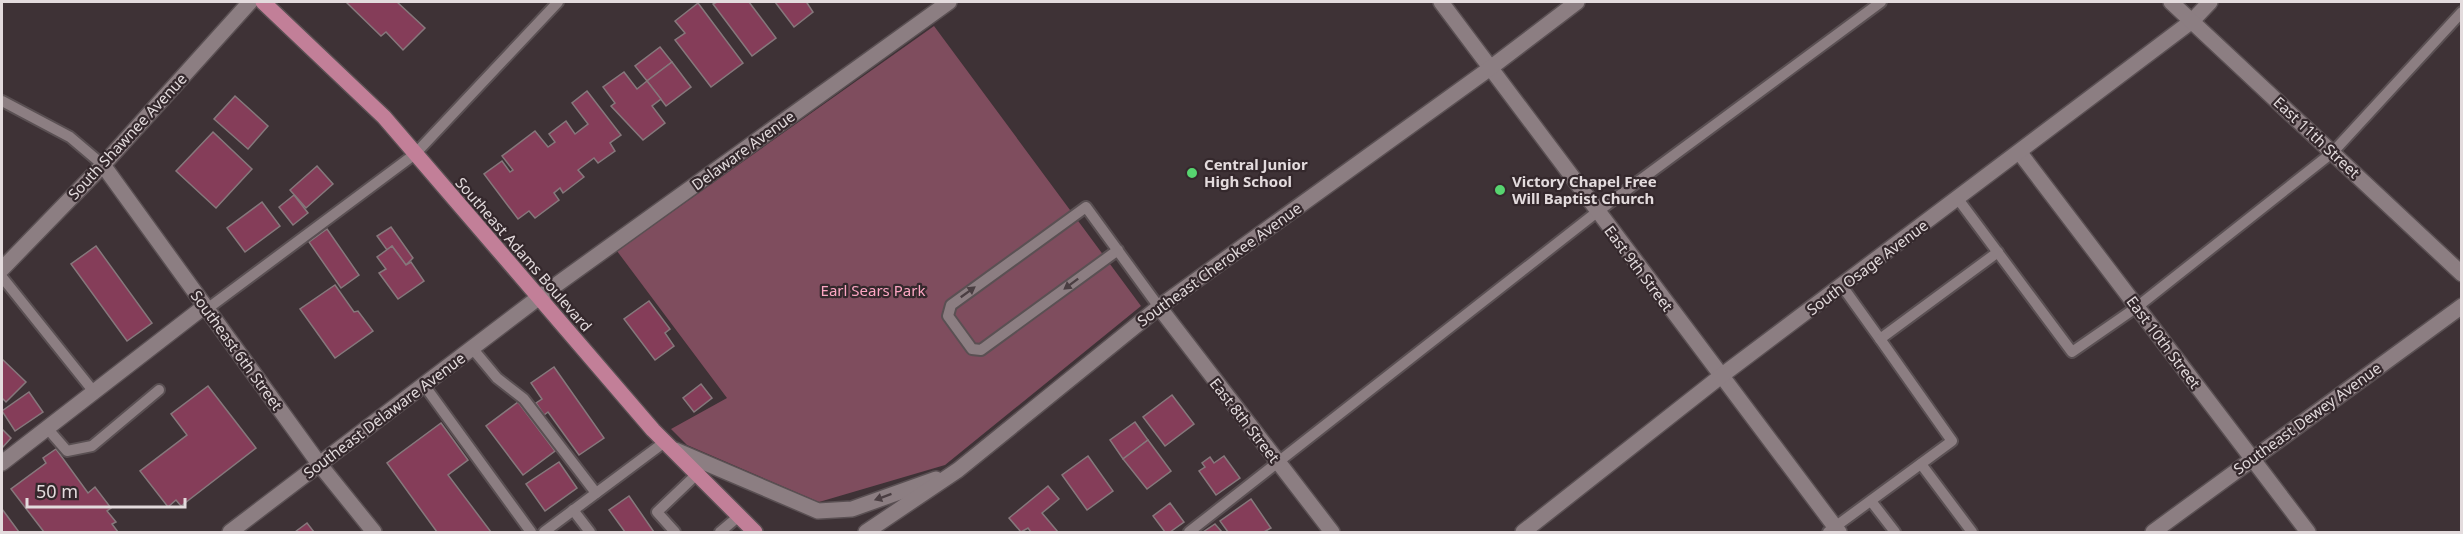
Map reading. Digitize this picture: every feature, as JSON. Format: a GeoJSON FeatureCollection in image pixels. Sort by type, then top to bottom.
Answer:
{"type":"FeatureCollection","features":[{"type":"Feature","properties":{"kind":"main road","name":"Southeast Adams Boulevard"},"geometry":{"type":"LineString","coordinates":[[263,2],[384,117],[538,298],[670,445],[755,532]]}},
{"type":"Feature","properties":{"kind":"street","name":"South Shawnee Avenue"},"geometry":{"type":"LineString","coordinates":[[2,269],[103,165],[249,2]]}},
{"type":"Feature","properties":{"kind":"street","name":"East 9th Street"},"geometry":{"type":"LineString","coordinates":[[1441,2],[1834,531]]}},
{"type":"Feature","properties":{"kind":"street","name":"Southeast Cherokee Avenue"},"geometry":{"type":"LineString","coordinates":[[866,532],[958,470],[1158,307],[1489,69],[1577,2]]}},
{"type":"Feature","properties":{"kind":"street","name":"East 11th Street"},"geometry":{"type":"LineString","coordinates":[[2171,2],[2462,274]]}},
{"type":"Feature","properties":{"kind":"street","name":"South Osage Avenue"},"geometry":{"type":"LineString","coordinates":[[1523,532],[1721,376],[2020,153],[2192,21],[2210,2]]}},
{"type":"Feature","properties":{"kind":"street","name":"Delaware Avenue"},"geometry":{"type":"LineString","coordinates":[[538,298],[938,5]]}},
{"type":"Feature","properties":{"kind":"street","name":"East 10th Street"},"geometry":{"type":"LineString","coordinates":[[2020,153],[2308,532]]}},
{"type":"Feature","properties":{"kind":"street","name":"Southeast 6th Street"},"geometry":{"type":"LineString","coordinates":[[103,165],[320,465],[374,532]]}},
{"type":"Feature","properties":{"kind":"street","name":"Southeast Delaware Avenue"},"geometry":{"type":"LineString","coordinates":[[230,532],[538,298]]}},
{"type":"Feature","properties":{"kind":"street","name":"Southeast Dewey Avenue"},"geometry":{"type":"LineString","coordinates":[[2153,532],[2462,306]]}},
{"type":"Feature","properties":{"kind":"street","name":"East 8th Street"},"geometry":{"type":"LineString","coordinates":[[1158,307],[1332,532]]}},
{"type":"Feature","properties":{"kind":"street"},"geometry":{"type":"LineString","coordinates":[[2,463],[206,308]]}},
{"type":"Feature","properties":{"kind":"street"},"geometry":{"type":"LineString","coordinates":[[670,445],[818,511],[852,509],[958,470]]}},
{"type":"Feature","properties":{"kind":"lane"},"geometry":{"type":"LineString","coordinates":[[206,308],[415,154],[558,2]]}},
{"type":"Feature","properties":{"kind":"lane"},"geometry":{"type":"LineString","coordinates":[[1189,532],[1597,212],[1881,2]]}},
{"type":"Feature","properties":{"kind":"lane"},"geometry":{"type":"LineString","coordinates":[[1958,199],[2072,352],[2137,307],[2332,152],[2462,12]]}},
{"type":"Feature","properties":{"kind":"lane"},"geometry":{"type":"LineString","coordinates":[[2,101],[70,138],[103,165]]}},
{"type":"Feature","properties":{"kind":"lane"},"geometry":{"type":"LineString","coordinates":[[1118,250],[981,351],[972,349],[948,316],[951,305],[1086,207],[1118,250],[1158,307]]}},
{"type":"Feature","properties":{"kind":"lane"},"geometry":{"type":"LineString","coordinates":[[1880,339],[1998,252]]}},
{"type":"Feature","properties":{"kind":"lane"},"geometry":{"type":"LineString","coordinates":[[2,277],[94,392]]}},
{"type":"Feature","properties":{"kind":"lane"},"geometry":{"type":"LineString","coordinates":[[1834,531],[1952,441],[1842,286]]}},
{"type":"Feature","properties":{"kind":"lane"},"geometry":{"type":"LineString","coordinates":[[472,348],[497,378],[524,399],[596,493]]}},
{"type":"Feature","properties":{"kind":"lane"},"geometry":{"type":"LineString","coordinates":[[424,385],[531,532]]}},
{"type":"Feature","properties":{"kind":"lane"},"geometry":{"type":"LineString","coordinates":[[46,428],[67,451],[92,446],[159,390]]}},
{"type":"Feature","properties":{"kind":"lane"},"geometry":{"type":"LineString","coordinates":[[544,532],[596,493],[670,445]]}},
{"type":"Feature","properties":{"kind":"lane"},"geometry":{"type":"LineString","coordinates":[[1921,464],[1972,532]]}},
{"type":"Feature","properties":{"kind":"lane"},"geometry":{"type":"LineString","coordinates":[[675,532],[657,512],[698,473]]}},
{"type":"Feature","properties":{"kind":"lane"},"geometry":{"type":"LineString","coordinates":[[1871,501],[1895,532]]}},
{"type":"Feature","properties":{"kind":"lane"},"geometry":{"type":"LineString","coordinates":[[573,510],[590,532]]}},
{"type":"Feature","properties":{"kind":"lane"},"geometry":{"type":"LineString","coordinates":[[720,532],[739,516]]}},
{"type":"Feature","properties":{"kind":"green space","name":"Earl Sears Park"},"geometry":{"type":"Polygon","coordinates":[[[934,26],[1141,306],[945,465],[819,502],[687,445],[671,429],[727,398],[617,251],[934,26]]]}},
{"type":"Feature","properties":{"kind":"building"},"geometry":{"type":"Polygon","coordinates":[[[346,2],[397,2],[425,28],[403,50],[386,32],[381,36],[346,2]]]}},
{"type":"Feature","properties":{"kind":"building"},"geometry":{"type":"Polygon","coordinates":[[[749,2],[776,38],[752,56],[713,4],[749,2]]]}},
{"type":"Feature","properties":{"kind":"building"},"geometry":{"type":"Polygon","coordinates":[[[775,2],[809,2],[807,3],[813,12],[794,27],[775,2]]]}},
{"type":"Feature","properties":{"kind":"building"},"geometry":{"type":"Polygon","coordinates":[[[698,3],[743,63],[711,87],[675,40],[685,33],[675,21],[698,3]]]}},
{"type":"Feature","properties":{"kind":"building"},"geometry":{"type":"Polygon","coordinates":[[[660,47],[672,62],[647,81],[635,66],[660,47]]]}},
{"type":"Feature","properties":{"kind":"building"},"geometry":{"type":"Polygon","coordinates":[[[672,62],[691,87],[666,106],[647,81],[672,62]]]}},
{"type":"Feature","properties":{"kind":"building"},"geometry":{"type":"Polygon","coordinates":[[[624,72],[637,89],[647,81],[661,99],[652,106],[665,123],[643,140],[611,106],[615,103],[603,87],[624,72]]]}},
{"type":"Feature","properties":{"kind":"building"},"geometry":{"type":"Polygon","coordinates":[[[587,91],[621,135],[610,143],[615,151],[598,163],[594,158],[578,170],[584,177],[563,193],[560,188],[554,193],[559,200],[535,218],[529,211],[518,219],[484,174],[502,161],[510,172],[513,170],[502,156],[535,131],[548,147],[555,142],[549,134],[566,121],[575,134],[588,124],[572,103],[587,91]]]}},
{"type":"Feature","properties":{"kind":"building"},"geometry":{"type":"Polygon","coordinates":[[[235,96],[268,126],[248,149],[214,119],[235,96]]]}},
{"type":"Feature","properties":{"kind":"building"},"geometry":{"type":"Polygon","coordinates":[[[213,132],[252,169],[216,208],[176,171],[213,132]]]}},
{"type":"Feature","properties":{"kind":"building"},"geometry":{"type":"Polygon","coordinates":[[[317,166],[333,184],[306,208],[290,190],[317,166]]]}},
{"type":"Feature","properties":{"kind":"building"},"geometry":{"type":"Polygon","coordinates":[[[294,195],[308,213],[293,225],[279,207],[294,195]]]}},
{"type":"Feature","properties":{"kind":"building"},"geometry":{"type":"Polygon","coordinates":[[[262,202],[280,226],[245,252],[227,228],[262,202]]]}},
{"type":"Feature","properties":{"kind":"building"},"geometry":{"type":"Polygon","coordinates":[[[391,227],[413,258],[406,265],[392,246],[387,250],[377,236],[391,227]]]}},
{"type":"Feature","properties":{"kind":"building"},"geometry":{"type":"Polygon","coordinates":[[[327,229],[359,275],[341,288],[309,242],[327,229]]]}},
{"type":"Feature","properties":{"kind":"building"},"geometry":{"type":"Polygon","coordinates":[[[96,246],[152,323],[127,341],[71,264],[96,246]]]}},
{"type":"Feature","properties":{"kind":"building"},"geometry":{"type":"Polygon","coordinates":[[[392,246],[406,265],[411,262],[424,281],[398,299],[379,273],[386,269],[377,257],[392,246]]]}},
{"type":"Feature","properties":{"kind":"building"},"geometry":{"type":"Polygon","coordinates":[[[335,285],[354,312],[358,311],[373,331],[335,358],[300,309],[335,285]]]}},
{"type":"Feature","properties":{"kind":"building"},"geometry":{"type":"Polygon","coordinates":[[[649,301],[670,329],[665,333],[674,346],[655,360],[624,319],[649,301]]]}},
{"type":"Feature","properties":{"kind":"building"},"geometry":{"type":"Polygon","coordinates":[[[2,359],[26,382],[6,402],[2,398],[2,359]]]}},
{"type":"Feature","properties":{"kind":"building"},"geometry":{"type":"Polygon","coordinates":[[[554,367],[604,438],[579,455],[548,412],[544,415],[536,403],[542,399],[531,383],[554,367]]]}},
{"type":"Feature","properties":{"kind":"building"},"geometry":{"type":"Polygon","coordinates":[[[701,384],[712,398],[694,412],[683,398],[701,384]]]}},
{"type":"Feature","properties":{"kind":"building"},"geometry":{"type":"Polygon","coordinates":[[[208,386],[256,448],[181,506],[176,500],[168,507],[140,471],[187,435],[171,414],[208,386]]]}},
{"type":"Feature","properties":{"kind":"building"},"geometry":{"type":"Polygon","coordinates":[[[29,392],[43,412],[15,431],[2,411],[29,392]]]}},
{"type":"Feature","properties":{"kind":"building"},"geometry":{"type":"Polygon","coordinates":[[[1172,395],[1194,424],[1165,446],[1143,417],[1172,395]]]}},
{"type":"Feature","properties":{"kind":"building"},"geometry":{"type":"Polygon","coordinates":[[[518,402],[555,451],[523,475],[486,426],[518,402]]]}},
{"type":"Feature","properties":{"kind":"building"},"geometry":{"type":"Polygon","coordinates":[[[1135,422],[1148,440],[1123,459],[1110,440],[1135,422]]]}},
{"type":"Feature","properties":{"kind":"building"},"geometry":{"type":"Polygon","coordinates":[[[441,423],[468,460],[448,475],[491,532],[437,532],[387,463],[441,423]]]}},
{"type":"Feature","properties":{"kind":"building"},"geometry":{"type":"Polygon","coordinates":[[[2,429],[11,438],[2,448],[2,429]]]}},
{"type":"Feature","properties":{"kind":"building"},"geometry":{"type":"Polygon","coordinates":[[[1148,440],[1171,471],[1147,489],[1123,459],[1148,440]]]}},
{"type":"Feature","properties":{"kind":"building"},"geometry":{"type":"Polygon","coordinates":[[[56,449],[88,493],[95,487],[111,508],[107,511],[116,522],[112,524],[118,532],[44,532],[11,489],[46,463],[43,458],[56,449]]]}},
{"type":"Feature","properties":{"kind":"building"},"geometry":{"type":"Polygon","coordinates":[[[1088,456],[1113,491],[1087,510],[1062,475],[1088,456]]]}},
{"type":"Feature","properties":{"kind":"building"},"geometry":{"type":"Polygon","coordinates":[[[1224,456],[1240,478],[1216,495],[1199,471],[1205,467],[1202,463],[1210,457],[1214,463],[1224,456]]]}},
{"type":"Feature","properties":{"kind":"building"},"geometry":{"type":"Polygon","coordinates":[[[559,462],[577,488],[545,511],[526,484],[559,462]]]}},
{"type":"Feature","properties":{"kind":"building"},"geometry":{"type":"Polygon","coordinates":[[[1048,486],[1059,499],[1042,513],[1058,532],[1031,532],[1028,528],[1021,532],[1009,518],[1048,486]]]}},
{"type":"Feature","properties":{"kind":"building"},"geometry":{"type":"Polygon","coordinates":[[[629,496],[654,532],[625,532],[609,510],[629,496]]]}},
{"type":"Feature","properties":{"kind":"building"},"geometry":{"type":"Polygon","coordinates":[[[1251,499],[1271,528],[1264,532],[1228,532],[1220,521],[1251,499]]]}},
{"type":"Feature","properties":{"kind":"building"},"geometry":{"type":"Polygon","coordinates":[[[1170,503],[1184,522],[1170,532],[1165,532],[1153,516],[1170,503]]]}},
{"type":"Feature","properties":{"kind":"building"},"geometry":{"type":"Polygon","coordinates":[[[2,509],[19,532],[2,532],[2,509]]]}},
{"type":"Feature","properties":{"kind":"building"},"geometry":{"type":"Polygon","coordinates":[[[307,523],[314,532],[295,532],[307,523]]]}},
{"type":"Feature","properties":{"kind":"building"},"geometry":{"type":"Polygon","coordinates":[[[1215,524],[1222,532],[1203,532],[1215,524]]]}},
{"type":"Feature","properties":{"kind":"place","name":"Central Junior High School"},"geometry":{"type":"Point","coordinates":[1192,173]}},
{"type":"Feature","properties":{"kind":"place","name":"Victory Chapel Free Will Baptist Church"},"geometry":{"type":"Point","coordinates":[1500,190]}}]}
